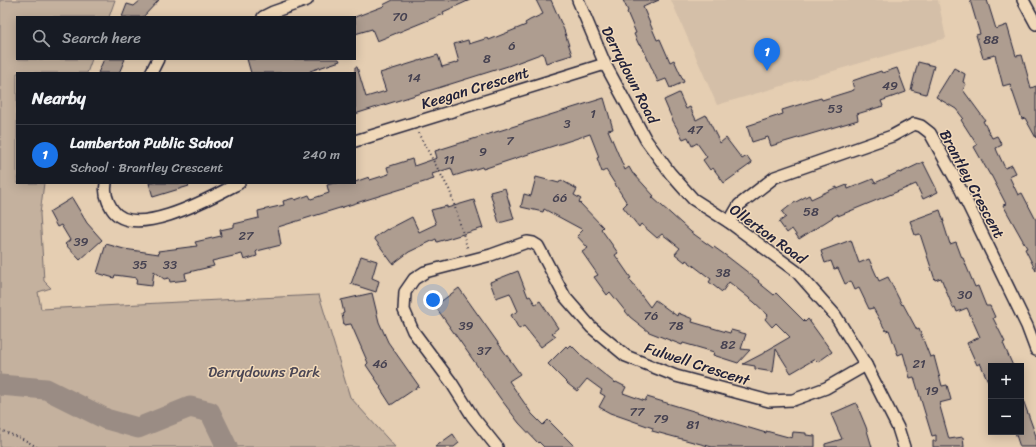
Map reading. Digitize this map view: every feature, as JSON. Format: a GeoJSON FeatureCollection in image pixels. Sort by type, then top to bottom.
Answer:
{"type":"FeatureCollection","features":[{"type":"Feature","properties":{"kind":"street"},"geometry":{"type":"LineString","coordinates":[[265,16],[307,0]]}},
{"type":"Feature","properties":{"kind":"street","name":"Derrydown Road"},"geometry":{"type":"LineString","coordinates":[[578,0],[605,64],[646,140]]}},
{"type":"Feature","properties":{"kind":"street"},"geometry":{"type":"LineString","coordinates":[[1023,0],[1036,24]]}},
{"type":"Feature","properties":{"kind":"street"},"geometry":{"type":"LineString","coordinates":[[152,72],[158,60]]}},
{"type":"Feature","properties":{"kind":"street","name":"Keegan Crescent"},"geometry":{"type":"LineString","coordinates":[[356,141],[605,64]]}},
{"type":"Feature","properties":{"kind":"street","name":"Brantley Crescent"},"geometry":{"type":"LineString","coordinates":[[729,222],[739,205],[775,177],[892,136],[914,124],[921,126],[930,133],[956,180],[1027,326],[1036,350]]}},
{"type":"Feature","properties":{"kind":"street","name":"Ollerton Road"},"geometry":{"type":"LineString","coordinates":[[646,140],[670,173],[693,200],[729,222],[797,272],[835,315],[866,365],[898,428],[904,447]]}},
{"type":"Feature","properties":{"kind":"street"},"geometry":{"type":"LineString","coordinates":[[106,184],[105,189],[108,202],[115,213],[127,220],[147,220],[177,212],[237,184]]}},
{"type":"Feature","properties":{"kind":"street","name":"Fulwell Crescent"},"geometry":{"type":"LineString","coordinates":[[497,447],[472,416],[451,382],[413,331],[404,310],[405,292],[414,279],[425,272],[491,255],[527,242],[533,242],[538,246],[564,297],[591,327],[626,356],[676,376],[758,399],[769,401],[793,400],[826,388],[866,365]]}},
{"type":"Feature","properties":{"kind":"path"},"geometry":{"type":"LineString","coordinates":[[413,123],[450,191],[471,260]]}},
{"type":"Feature","properties":{"kind":"path"},"geometry":{"type":"LineString","coordinates":[[0,430],[25,440],[37,447]]}},
{"type":"Feature","properties":{"kind":"shaded area"},"geometry":{"type":"Polygon","coordinates":[[[671,0],[938,0],[946,38],[717,105],[671,0]]]}},
{"type":"Feature","properties":{"kind":"green space","name":"Derrydowns Park"},"geometry":{"type":"Polygon","coordinates":[[[0,0],[115,0],[109,16],[16,16],[16,60],[92,60],[87,72],[16,72],[16,184],[44,184],[40,214],[44,281],[51,288],[38,292],[41,309],[319,295],[350,397],[395,447],[0,447],[0,0]]]}},
{"type":"Feature","properties":{"kind":"building"},"geometry":{"type":"Polygon","coordinates":[[[141,0],[159,0],[144,16],[122,16],[127,4],[134,6],[141,0]]]}},
{"type":"Feature","properties":{"kind":"building"},"geometry":{"type":"Polygon","coordinates":[[[393,0],[470,0],[443,12],[444,14],[377,41],[372,29],[356,34],[356,17],[384,6],[383,5],[393,0]]]}},
{"type":"Feature","properties":{"kind":"building"},"geometry":{"type":"Polygon","coordinates":[[[536,0],[551,0],[564,30],[572,55],[546,63],[543,53],[508,66],[356,114],[355,67],[357,67],[366,97],[386,91],[380,73],[438,55],[442,67],[459,62],[454,44],[468,40],[469,44],[488,38],[489,40],[526,25],[525,23],[543,14],[536,0]]]}},
{"type":"Feature","properties":{"kind":"building"},"geometry":{"type":"Polygon","coordinates":[[[623,0],[659,0],[643,7],[657,40],[660,39],[670,62],[674,60],[684,82],[670,88],[666,79],[658,82],[641,44],[639,45],[634,34],[636,33],[623,0]]]}},
{"type":"Feature","properties":{"kind":"building"},"geometry":{"type":"Polygon","coordinates":[[[970,0],[987,0],[996,29],[1007,25],[1016,56],[1022,55],[1031,88],[1036,86],[1036,138],[1025,118],[1022,119],[1010,84],[1003,86],[995,55],[983,58],[976,35],[980,34],[970,0]]]}},
{"type":"Feature","properties":{"kind":"building"},"geometry":{"type":"Polygon","coordinates":[[[104,60],[125,60],[119,72],[98,72],[104,60]]]}},
{"type":"Feature","properties":{"kind":"building"},"geometry":{"type":"Polygon","coordinates":[[[247,60],[340,61],[310,72],[251,72],[247,60]]]}},
{"type":"Feature","properties":{"kind":"building"},"geometry":{"type":"Polygon","coordinates":[[[918,62],[934,66],[926,94],[911,90],[918,62]]]}},
{"type":"Feature","properties":{"kind":"building"},"geometry":{"type":"Polygon","coordinates":[[[897,68],[906,92],[881,101],[883,106],[857,114],[858,120],[771,146],[768,137],[752,142],[747,126],[783,114],[782,110],[854,90],[852,81],[881,71],[882,73],[897,68]]]}},
{"type":"Feature","properties":{"kind":"building"},"geometry":{"type":"Polygon","coordinates":[[[954,68],[965,74],[963,82],[966,84],[963,90],[985,120],[983,121],[992,138],[997,136],[1002,145],[996,148],[997,151],[1005,168],[1012,165],[1016,173],[1009,176],[1018,195],[1022,193],[1036,220],[1036,271],[1025,249],[1027,248],[1003,205],[1006,204],[974,147],[977,145],[961,120],[963,118],[956,109],[936,97],[954,68]]]}},
{"type":"Feature","properties":{"kind":"building"},"geometry":{"type":"Polygon","coordinates":[[[679,93],[686,109],[690,107],[696,120],[706,115],[720,143],[726,138],[742,159],[747,156],[752,163],[724,183],[713,168],[710,170],[703,160],[707,157],[697,143],[692,146],[688,137],[683,139],[664,100],[679,93]]]}},
{"type":"Feature","properties":{"kind":"building"},"geometry":{"type":"Polygon","coordinates":[[[604,98],[613,129],[608,130],[625,170],[629,167],[633,174],[654,196],[652,197],[691,232],[728,257],[759,281],[758,282],[774,295],[776,293],[805,322],[808,319],[832,352],[818,362],[815,359],[791,373],[776,349],[773,372],[755,369],[755,366],[743,364],[765,353],[790,337],[776,323],[772,327],[765,319],[768,315],[729,282],[722,292],[709,282],[711,279],[686,260],[685,262],[675,254],[680,248],[666,237],[662,234],[657,238],[641,224],[639,227],[623,207],[627,203],[606,170],[602,172],[597,158],[599,157],[590,134],[483,169],[482,167],[454,176],[451,168],[432,174],[434,179],[278,227],[281,245],[257,251],[257,256],[244,260],[242,254],[212,261],[214,266],[185,273],[186,280],[170,282],[169,278],[164,279],[154,271],[152,286],[136,284],[137,278],[115,275],[114,278],[97,273],[106,244],[124,249],[159,254],[158,251],[197,246],[195,242],[221,236],[220,230],[234,227],[234,224],[259,218],[258,211],[284,205],[283,201],[294,198],[295,200],[309,195],[311,199],[329,193],[327,185],[356,184],[356,182],[369,177],[370,180],[389,174],[387,167],[412,159],[414,166],[437,158],[435,151],[604,98]]]}},
{"type":"Feature","properties":{"kind":"building"},"geometry":{"type":"Polygon","coordinates":[[[923,162],[938,192],[923,199],[916,184],[838,216],[838,214],[799,239],[792,229],[787,233],[779,222],[786,217],[782,212],[792,204],[809,195],[811,199],[837,187],[837,189],[847,185],[848,189],[873,179],[875,183],[923,162]]]}},
{"type":"Feature","properties":{"kind":"building"},"geometry":{"type":"Polygon","coordinates":[[[536,177],[559,183],[561,180],[577,189],[574,195],[581,199],[579,202],[603,227],[601,229],[618,253],[615,255],[631,278],[629,279],[650,307],[655,300],[677,316],[678,313],[693,319],[692,322],[730,333],[731,330],[746,334],[741,349],[750,350],[738,363],[713,355],[714,352],[683,343],[682,345],[649,332],[630,317],[610,292],[607,295],[594,277],[598,275],[582,252],[588,248],[577,236],[583,230],[544,209],[543,212],[521,207],[524,194],[531,196],[536,177]]]}},
{"type":"Feature","properties":{"kind":"building"},"geometry":{"type":"Polygon","coordinates":[[[149,184],[188,184],[189,186],[153,197],[149,184]]]}},
{"type":"Feature","properties":{"kind":"building"},"geometry":{"type":"Polygon","coordinates":[[[505,188],[514,219],[499,223],[490,192],[505,188]]]}},
{"type":"Feature","properties":{"kind":"building"},"geometry":{"type":"Polygon","coordinates":[[[72,198],[87,223],[102,240],[80,260],[65,244],[70,240],[61,225],[57,227],[49,212],[72,198]]]}},
{"type":"Feature","properties":{"kind":"building"},"geometry":{"type":"Polygon","coordinates":[[[474,200],[483,228],[437,242],[436,239],[409,252],[393,264],[374,238],[387,229],[412,217],[419,232],[436,224],[431,210],[447,206],[447,208],[474,200]]]}},
{"type":"Feature","properties":{"kind":"building"},"geometry":{"type":"Polygon","coordinates":[[[940,210],[950,244],[956,242],[975,287],[978,286],[986,306],[990,306],[995,317],[993,318],[1005,342],[1003,343],[1012,363],[988,363],[988,381],[980,363],[977,365],[967,343],[980,337],[967,308],[957,312],[955,307],[953,308],[941,278],[935,280],[920,234],[915,235],[910,221],[940,210]]]}},
{"type":"Feature","properties":{"kind":"building"},"geometry":{"type":"Polygon","coordinates":[[[851,240],[859,263],[869,259],[879,281],[888,277],[902,305],[903,304],[917,330],[919,329],[930,357],[934,356],[942,386],[947,385],[951,400],[939,403],[949,439],[963,437],[964,447],[933,447],[933,441],[936,441],[936,435],[932,436],[914,377],[910,378],[903,353],[898,355],[889,330],[886,331],[873,308],[869,309],[859,288],[855,290],[851,281],[845,284],[838,268],[834,269],[831,261],[825,263],[821,251],[851,240]]]}},
{"type":"Feature","properties":{"kind":"building"},"geometry":{"type":"Polygon","coordinates":[[[361,256],[377,261],[372,278],[379,281],[376,292],[351,284],[361,256]]]}},
{"type":"Feature","properties":{"kind":"building"},"geometry":{"type":"Polygon","coordinates":[[[518,271],[528,297],[530,296],[535,304],[540,301],[558,328],[552,333],[556,336],[541,347],[524,326],[519,329],[511,315],[518,311],[510,293],[496,298],[490,282],[518,271]]]}},
{"type":"Feature","properties":{"kind":"building"},"geometry":{"type":"Polygon","coordinates":[[[459,288],[520,374],[509,381],[532,414],[543,425],[548,420],[575,447],[544,447],[539,442],[538,443],[519,423],[500,398],[435,306],[459,288]]]}},
{"type":"Feature","properties":{"kind":"building"},"geometry":{"type":"Polygon","coordinates":[[[372,293],[379,322],[388,342],[419,386],[391,405],[366,365],[368,363],[351,324],[344,325],[342,314],[344,313],[341,300],[372,293]]]}},
{"type":"Feature","properties":{"kind":"building"},"geometry":{"type":"Polygon","coordinates":[[[571,345],[581,356],[615,383],[616,382],[626,387],[623,393],[645,401],[647,397],[766,433],[766,431],[792,438],[793,432],[806,433],[806,435],[815,436],[815,447],[712,447],[652,431],[653,428],[610,413],[599,407],[605,396],[600,393],[602,390],[587,379],[577,391],[548,364],[566,346],[568,348],[571,345]]]}},
{"type":"Feature","properties":{"kind":"building"},"geometry":{"type":"Polygon","coordinates":[[[856,403],[872,447],[825,447],[825,444],[842,439],[831,414],[856,403]]]}},
{"type":"Feature","properties":{"kind":"building"},"geometry":{"type":"Polygon","coordinates":[[[1024,403],[1036,436],[1036,447],[1020,447],[1016,435],[1024,435],[1024,403]]]}},
{"type":"Feature","properties":{"kind":"building"},"geometry":{"type":"Polygon","coordinates":[[[453,434],[459,443],[454,447],[435,447],[453,434]]]}},
{"type":"Feature","properties":{"kind":"waterway"},"geometry":{"type":"LineString","coordinates":[[0,385],[46,389],[106,419],[138,428],[190,407],[210,412],[227,447]]}},
{"type":"Feature","properties":{"kind":"place","name":"Lamberton Public School"},"geometry":{"type":"Point","coordinates":[767,71]}}]}
